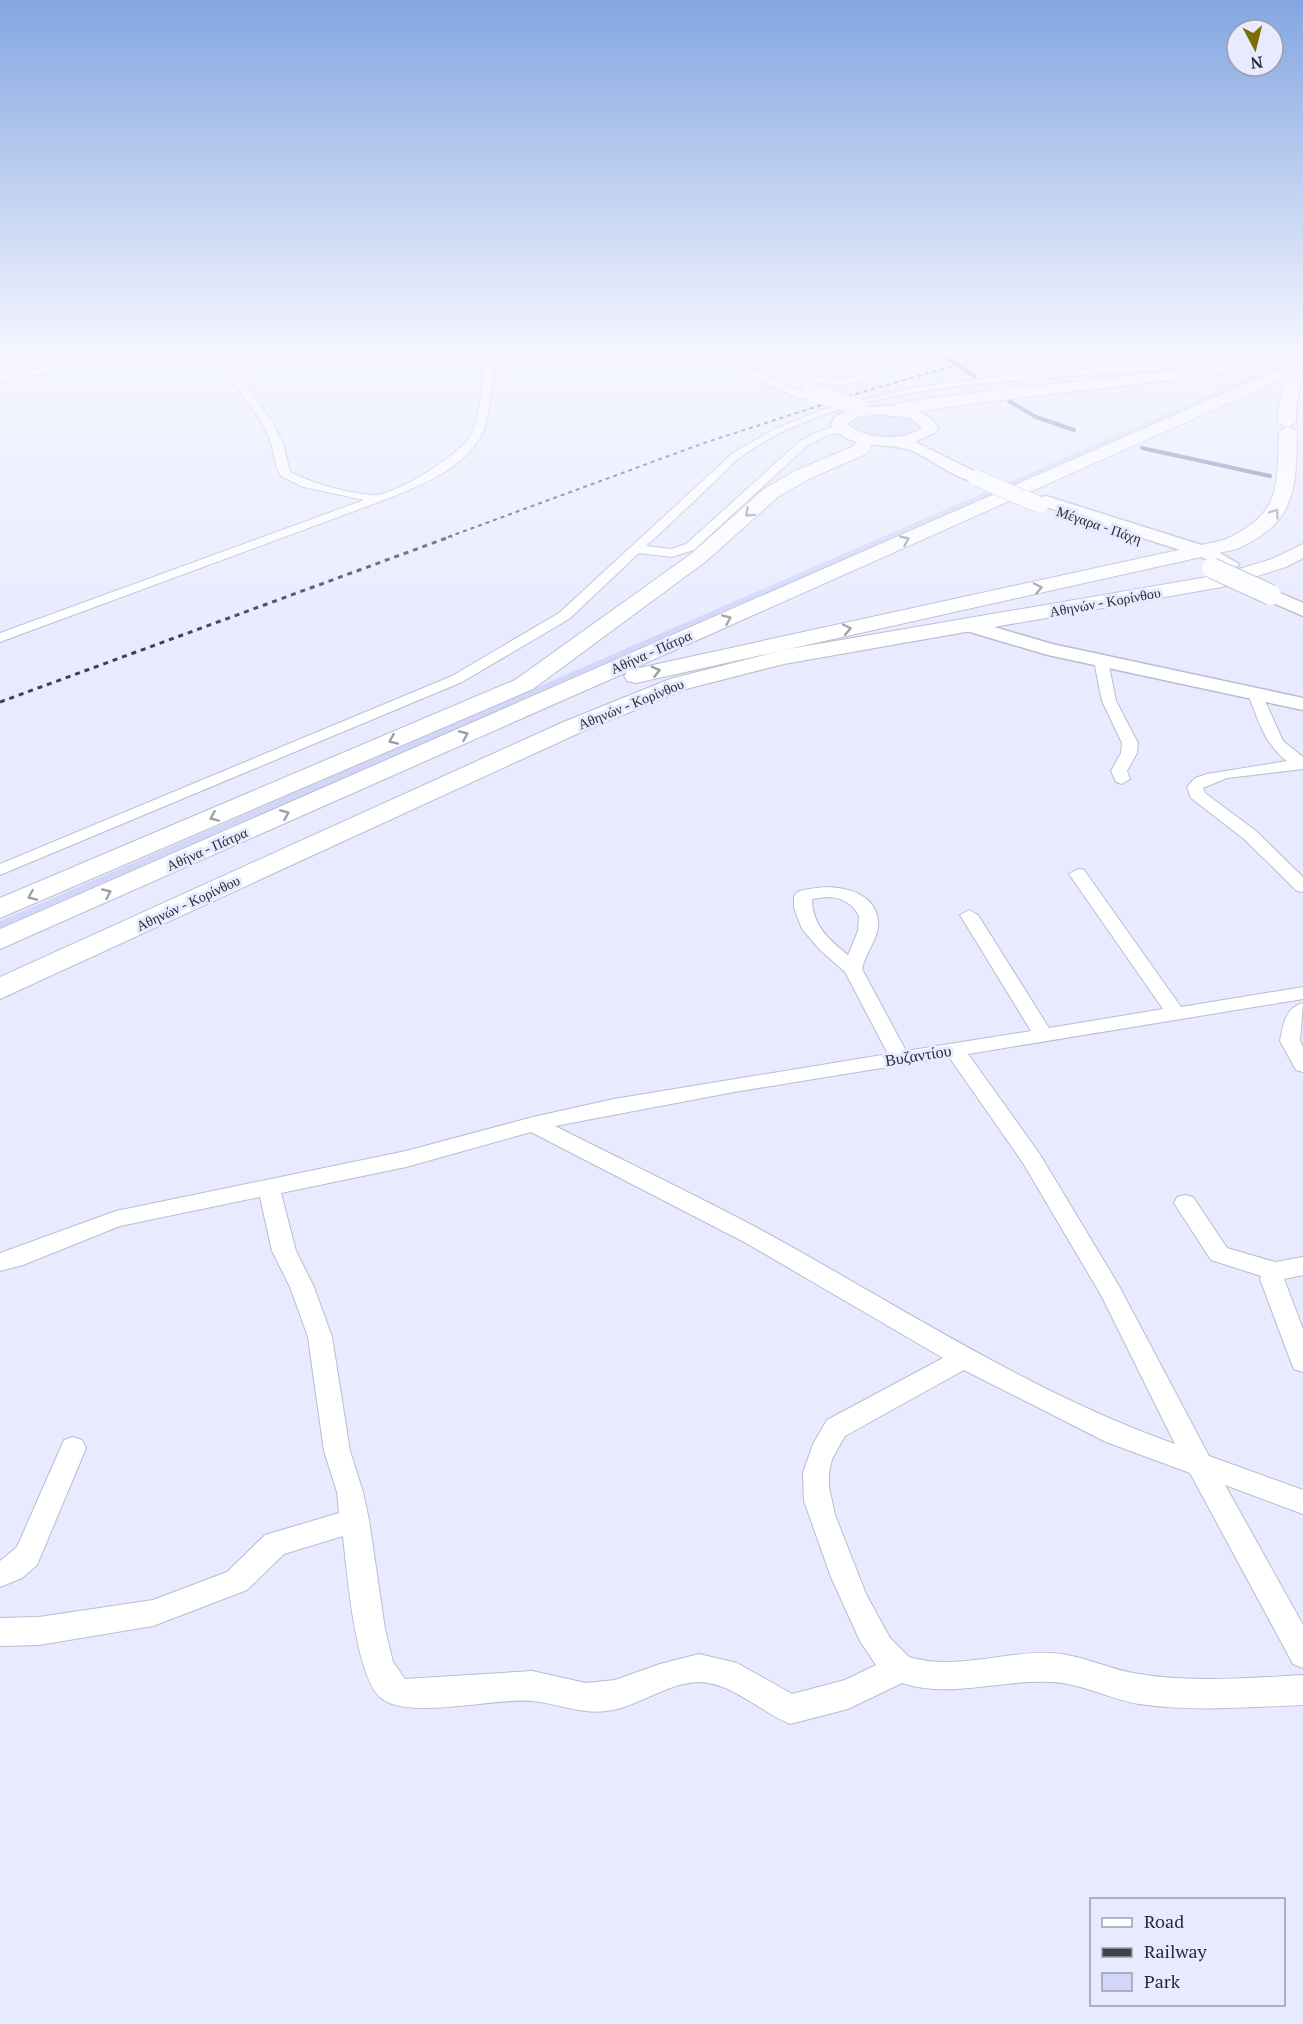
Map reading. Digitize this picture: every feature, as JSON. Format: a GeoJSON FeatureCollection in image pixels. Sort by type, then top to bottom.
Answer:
{"type":"FeatureCollection","features":[{"type":"Feature","properties":{"kind":"highway"},"geometry":{"type":"LineString","coordinates":[[532,693],[590,639],[698,558],[772,492],[804,474],[862,448]]}},
{"type":"Feature","properties":{"kind":"highway"},"geometry":{"type":"LineString","coordinates":[[786,571],[1078,448]]}},
{"type":"Feature","properties":{"kind":"highway","name":"Αθήνα - Πάτρα"},"geometry":{"type":"LineString","coordinates":[[0,940],[532,693],[1088,448]]}},
{"type":"Feature","properties":{"kind":"highway"},"geometry":{"type":"LineString","coordinates":[[532,693],[1213,557],[1251,536],[1276,514],[1283,501],[1286,448]]}},
{"type":"Feature","properties":{"kind":"highway","name":"Αθήνα - Πάτρα"},"geometry":{"type":"LineString","coordinates":[[0,909],[532,693],[611,646]]}},
{"type":"Feature","properties":{"kind":"main road","name":"Μέγαρα - Πάχη"},"geometry":{"type":"LineString","coordinates":[[920,448],[1043,503],[1213,557],[1303,610]]}},
{"type":"Feature","properties":{"kind":"main road","name":"Μέγαρα - Πάχη"},"geometry":{"type":"LineString","coordinates":[[937,448],[979,476]]}},
{"type":"Feature","properties":{"kind":"main road","name":"Αθηνών - Κορίνθου"},"geometry":{"type":"LineString","coordinates":[[0,989],[640,699],[730,669],[1222,581],[1279,563],[1303,550]]}},
{"type":"Feature","properties":{"kind":"main road","name":"Μέγαρα - Πάχη"},"geometry":{"type":"LineString","coordinates":[[1277,593],[1303,603]]}},
{"type":"Feature","properties":{"kind":"main road"},"geometry":{"type":"LineString","coordinates":[[967,625],[1033,645],[1101,661],[1303,704]]}},
{"type":"Feature","properties":{"kind":"street"},"geometry":{"type":"LineString","coordinates":[[279,448],[281,453],[279,462],[285,474],[307,485],[375,498]]}},
{"type":"Feature","properties":{"kind":"street"},"geometry":{"type":"LineString","coordinates":[[0,638],[375,498],[437,471],[458,458],[466,448]]}},
{"type":"Feature","properties":{"kind":"street"},"geometry":{"type":"LineString","coordinates":[[0,870],[457,679],[564,616],[738,454],[747,448]]}},
{"type":"Feature","properties":{"kind":"street"},"geometry":{"type":"LineString","coordinates":[[637,549],[672,553],[690,547],[798,448]]}},
{"type":"Feature","properties":{"kind":"street"},"geometry":{"type":"LineString","coordinates":[[1101,661],[1109,701],[1130,743],[1129,753],[1119,771],[1122,779]]}},
{"type":"Feature","properties":{"kind":"street"},"geometry":{"type":"LineString","coordinates":[[1255,694],[1275,742],[1288,757],[1303,764]]}},
{"type":"Feature","properties":{"kind":"street"},"geometry":{"type":"LineString","coordinates":[[1303,764],[1201,780],[1195,788],[1201,798],[1224,813],[1250,835],[1303,887]]}},
{"type":"Feature","properties":{"kind":"street"},"geometry":{"type":"LineString","coordinates":[[1078,874],[1175,1012]]}},
{"type":"Feature","properties":{"kind":"street"},"geometry":{"type":"LineString","coordinates":[[969,915],[1043,1034]]}},
{"type":"Feature","properties":{"kind":"street"},"geometry":{"type":"LineString","coordinates":[[853,969],[900,1058]]}},
{"type":"Feature","properties":{"kind":"street","name":"Βυζαντίου"},"geometry":{"type":"LineString","coordinates":[[0,1262],[15,1259],[116,1219],[406,1159],[533,1124],[614,1106],[1175,1012],[1303,993]]}},
{"type":"Feature","properties":{"kind":"street"},"geometry":{"type":"LineString","coordinates":[[1303,1010],[1295,1017],[1290,1041],[1303,1065]]}},
{"type":"Feature","properties":{"kind":"street"},"geometry":{"type":"LineString","coordinates":[[954,1049],[1031,1158],[1074,1227],[1111,1292],[1198,1464],[1303,1654]]}},
{"type":"Feature","properties":{"kind":"street"},"geometry":{"type":"LineString","coordinates":[[533,1124],[754,1237],[964,1358],[1115,1434],[1303,1502]]}},
{"type":"Feature","properties":{"kind":"street"},"geometry":{"type":"LineString","coordinates":[[269,1187],[284,1251],[302,1287],[320,1337],[337,1451],[350,1492],[355,1520],[370,1629],[379,1666],[390,1687],[402,1694],[532,1686],[586,1698],[615,1695],[660,1677],[699,1668],[726,1674],[790,1709],[848,1694],[900,1669]]}},
{"type":"Feature","properties":{"kind":"street"},"geometry":{"type":"LineString","coordinates":[[1185,1203],[1219,1254],[1275,1271],[1303,1266]]}},
{"type":"Feature","properties":{"kind":"street"},"geometry":{"type":"LineString","coordinates":[[1275,1271],[1272,1279],[1274,1290],[1303,1362]]}},
{"type":"Feature","properties":{"kind":"street"},"geometry":{"type":"LineString","coordinates":[[964,1358],[836,1428],[823,1445],[815,1468],[814,1497],[852,1595],[880,1650],[900,1669],[923,1674],[1043,1667],[1074,1671],[1148,1689],[1198,1693],[1303,1690]]}},
{"type":"Feature","properties":{"kind":"street"},"geometry":{"type":"LineString","coordinates":[[0,1574],[12,1569],[27,1556],[73,1448]]}},
{"type":"Feature","properties":{"kind":"street"},"geometry":{"type":"LineString","coordinates":[[0,1632],[39,1631],[153,1613],[237,1581],[275,1544],[355,1520]]}},
{"type":"Feature","properties":{"kind":"green space"},"geometry":{"type":"Polygon","coordinates":[[[1086,448],[1096,448],[0,928],[0,921],[1086,448]]]}},
{"type":"Feature","properties":{"kind":"waterway"},"geometry":{"type":"LineString","coordinates":[[1144,448],[1270,476]]}},
{"type":"Feature","properties":{"kind":"railway"},"geometry":{"type":"LineString","coordinates":[[448,537],[689,448]]}},
{"type":"Feature","properties":{"kind":"railway"},"geometry":{"type":"LineString","coordinates":[[0,702],[452,536]]}}]}
